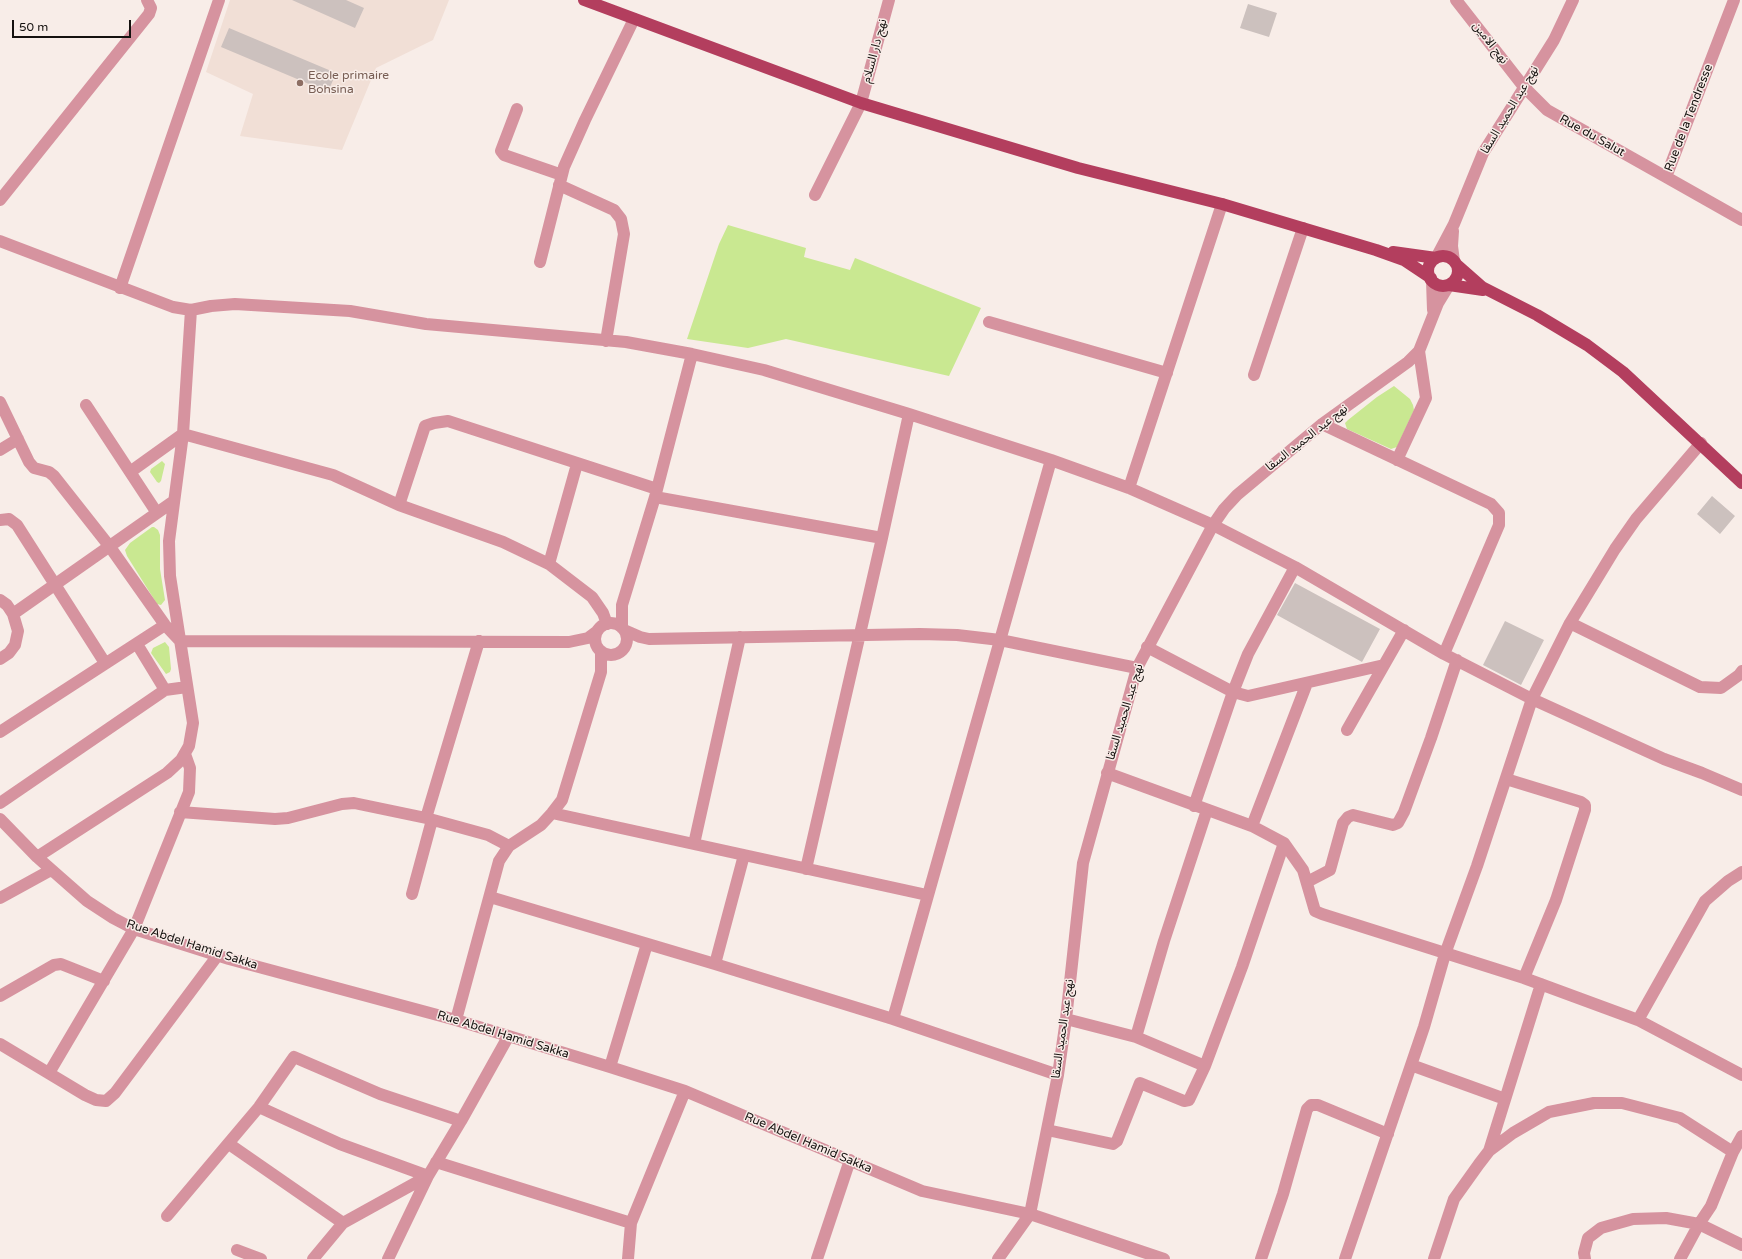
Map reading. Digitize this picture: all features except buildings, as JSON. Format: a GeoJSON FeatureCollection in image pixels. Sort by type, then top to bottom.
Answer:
{"type":"FeatureCollection","features":[{"type":"Feature","properties":{"kind":"main road"},"geometry":{"type":"LineString","coordinates":[[584,0],[861,103],[1078,168],[1222,204],[1376,250],[1404,260],[1440,286],[1467,286],[1494,293]]}},
{"type":"Feature","properties":{"kind":"main road"},"geometry":{"type":"LineString","coordinates":[[1376,250],[1436,258],[1445,256],[1455,263],[1470,278],[1587,345],[1623,372],[1701,443],[1742,483]]}},
{"type":"Feature","properties":{"kind":"main road"},"geometry":{"type":"LineString","coordinates":[[1432,280],[1429,272],[1429,266],[1436,258]]}},
{"type":"Feature","properties":{"kind":"main road"},"geometry":{"type":"LineString","coordinates":[[1449,285],[1458,274],[1455,263]]}},
{"type":"Feature","properties":{"kind":"street"},"geometry":{"type":"LineString","coordinates":[[0,200],[149,14],[151,8],[147,0]]}},
{"type":"Feature","properties":{"kind":"street"},"geometry":{"type":"LineString","coordinates":[[120,288],[219,0]]}},
{"type":"Feature","properties":{"kind":"street","name":"نهج دار السلام"},"geometry":{"type":"LineString","coordinates":[[815,196],[861,103],[889,0]]}},
{"type":"Feature","properties":{"kind":"street","name":"نهج الامين"},"geometry":{"type":"LineString","coordinates":[[1456,0],[1524,87]]}},
{"type":"Feature","properties":{"kind":"street","name":"نهج عبد الحميد السقا"},"geometry":{"type":"LineString","coordinates":[[1436,258],[1454,224],[1483,153],[1554,40],[1573,0]]}},
{"type":"Feature","properties":{"kind":"street","name":"Rue de la Tendresse"},"geometry":{"type":"LineString","coordinates":[[1734,0],[1666,177],[1742,220]]}},
{"type":"Feature","properties":{"kind":"street"},"geometry":{"type":"LineString","coordinates":[[540,262],[561,180],[585,120],[634,19]]}},
{"type":"Feature","properties":{"kind":"street","name":"Rue du Salut"},"geometry":{"type":"LineString","coordinates":[[1524,87],[1546,110],[1666,177]]}},
{"type":"Feature","properties":{"kind":"street"},"geometry":{"type":"LineString","coordinates":[[517,109],[501,151],[504,155],[561,180],[614,210],[622,219],[624,234],[606,341]]}},
{"type":"Feature","properties":{"kind":"street"},"geometry":{"type":"LineString","coordinates":[[1129,488],[1222,204]]}},
{"type":"Feature","properties":{"kind":"street","name":"نهج عبد الحميد السقا"},"geometry":{"type":"LineString","coordinates":[[1454,224],[1452,246],[1455,263]]}},
{"type":"Feature","properties":{"kind":"street"},"geometry":{"type":"LineString","coordinates":[[1254,375],[1303,228]]}},
{"type":"Feature","properties":{"kind":"street"},"geometry":{"type":"LineString","coordinates":[[0,242],[173,307],[191,310],[211,306],[235,304],[350,311],[426,324],[606,341],[692,354],[764,370],[909,414],[1051,460],[1129,488],[1213,525],[1295,567],[1444,654],[1532,699],[1664,759],[1742,790]]}},
{"type":"Feature","properties":{"kind":"street","name":"نهج عبد الحميد السقا"},"geometry":{"type":"LineString","coordinates":[[1432,280],[1432,319]]}},
{"type":"Feature","properties":{"kind":"street","name":"نهج عبد الحميد السقا"},"geometry":{"type":"LineString","coordinates":[[1030,1214],[1058,1075],[1066,1019],[1083,863],[1137,668],[1213,525],[1224,509],[1237,495],[1322,424],[1408,362],[1419,350],[1438,303],[1449,285]]}},
{"type":"Feature","properties":{"kind":"street"},"geometry":{"type":"LineString","coordinates":[[37,857],[166,773],[186,754],[190,746],[193,723],[170,576],[169,540],[183,434],[191,310]]}},
{"type":"Feature","properties":{"kind":"street"},"geometry":{"type":"LineString","coordinates":[[989,322],[1167,373]]}},
{"type":"Feature","properties":{"kind":"street"},"geometry":{"type":"LineString","coordinates":[[1398,460],[1426,398],[1419,350]]}},
{"type":"Feature","properties":{"kind":"street"},"geometry":{"type":"LineString","coordinates":[[601,672],[626,644],[623,629],[622,605],[656,493],[692,354]]}},
{"type":"Feature","properties":{"kind":"street"},"geometry":{"type":"LineString","coordinates":[[0,402],[29,462],[34,468],[52,473],[110,547],[165,625],[180,641],[569,642],[588,638],[600,627],[608,623],[622,605]]}},
{"type":"Feature","properties":{"kind":"street"},"geometry":{"type":"LineString","coordinates":[[86,405],[157,513]]}},
{"type":"Feature","properties":{"kind":"street"},"geometry":{"type":"LineString","coordinates":[[806,869],[909,414]]}},
{"type":"Feature","properties":{"kind":"street"},"geometry":{"type":"LineString","coordinates":[[399,505],[425,426],[434,422],[448,421],[577,464],[656,493],[882,538]]}},
{"type":"Feature","properties":{"kind":"street"},"geometry":{"type":"LineString","coordinates":[[1322,424],[1491,504],[1500,513],[1499,525],[1444,654]]}},
{"type":"Feature","properties":{"kind":"street"},"geometry":{"type":"LineString","coordinates":[[130,472],[183,434]]}},
{"type":"Feature","properties":{"kind":"street"},"geometry":{"type":"LineString","coordinates":[[183,434],[333,475],[399,505],[503,542],[549,564],[592,597],[608,623]]}},
{"type":"Feature","properties":{"kind":"street"},"geometry":{"type":"LineString","coordinates":[[0,450],[18,439]]}},
{"type":"Feature","properties":{"kind":"street"},"geometry":{"type":"LineString","coordinates":[[1345,1259],[1424,1027],[1445,954],[1506,779],[1532,699],[1570,623],[1615,549],[1636,519],[1701,443]]}},
{"type":"Feature","properties":{"kind":"street"},"geometry":{"type":"LineString","coordinates":[[892,1019],[1051,460]]}},
{"type":"Feature","properties":{"kind":"street"},"geometry":{"type":"LineString","coordinates":[[549,564],[577,464]]}},
{"type":"Feature","properties":{"kind":"street"},"geometry":{"type":"LineString","coordinates":[[13,614],[174,501]]}},
{"type":"Feature","properties":{"kind":"street"},"geometry":{"type":"LineString","coordinates":[[0,520],[9,519],[17,524],[105,663]]}},
{"type":"Feature","properties":{"kind":"street"},"geometry":{"type":"LineString","coordinates":[[1194,806],[1233,692],[1248,654],[1295,567]]}},
{"type":"Feature","properties":{"kind":"street"},"geometry":{"type":"LineString","coordinates":[[0,600],[7,605],[13,614],[18,631],[15,646],[9,653],[0,659]]}},
{"type":"Feature","properties":{"kind":"street"},"geometry":{"type":"LineString","coordinates":[[608,623],[615,624],[640,638],[649,639],[860,635],[957,635],[1000,640],[1137,668]]}},
{"type":"Feature","properties":{"kind":"street"},"geometry":{"type":"LineString","coordinates":[[1570,623],[1700,687],[1720,688],[1739,675],[1742,671]]}},
{"type":"Feature","properties":{"kind":"street"},"geometry":{"type":"LineString","coordinates":[[0,732],[165,625]]}},
{"type":"Feature","properties":{"kind":"street"},"geometry":{"type":"LineString","coordinates":[[1347,730],[1404,630]]}},
{"type":"Feature","properties":{"kind":"street"},"geometry":{"type":"LineString","coordinates":[[596,632],[595,642],[600,650],[605,654],[618,652],[649,639]]}},
{"type":"Feature","properties":{"kind":"street"},"geometry":{"type":"LineString","coordinates":[[694,844],[740,638]]}},
{"type":"Feature","properties":{"kind":"street"},"geometry":{"type":"LineString","coordinates":[[412,894],[429,819],[479,642]]}},
{"type":"Feature","properties":{"kind":"street"},"geometry":{"type":"LineString","coordinates":[[569,642],[600,650]]}},
{"type":"Feature","properties":{"kind":"street"},"geometry":{"type":"LineString","coordinates":[[137,644],[165,690]]}},
{"type":"Feature","properties":{"kind":"street"},"geometry":{"type":"LineString","coordinates":[[1147,648],[1233,692],[1248,696],[1384,665]]}},
{"type":"Feature","properties":{"kind":"street"},"geometry":{"type":"LineString","coordinates":[[456,1020],[499,861],[509,846],[541,825],[562,800],[601,672],[600,650]]}},
{"type":"Feature","properties":{"kind":"street"},"geometry":{"type":"LineString","coordinates":[[1307,882],[1330,870],[1343,823],[1348,817],[1353,815],[1393,825],[1398,823],[1404,812],[1431,738],[1457,660]]}},
{"type":"Feature","properties":{"kind":"street"},"geometry":{"type":"LineString","coordinates":[[1252,826],[1307,683]]}},
{"type":"Feature","properties":{"kind":"street"},"geometry":{"type":"LineString","coordinates":[[0,803],[165,690],[187,687]]}},
{"type":"Feature","properties":{"kind":"street"},"geometry":{"type":"LineString","coordinates":[[49,1073],[134,929],[189,792],[190,768],[186,754]]}},
{"type":"Feature","properties":{"kind":"street"},"geometry":{"type":"LineString","coordinates":[[1107,773],[1252,826],[1284,843],[1303,870],[1315,910],[1445,954],[1524,978],[1638,1020],[1742,1075]]}},
{"type":"Feature","properties":{"kind":"street"},"geometry":{"type":"LineString","coordinates":[[1506,779],[1581,802],[1585,805],[1585,810],[1556,900],[1524,978]]}},
{"type":"Feature","properties":{"kind":"street"},"geometry":{"type":"LineString","coordinates":[[180,812],[275,819],[288,818],[342,804],[354,803],[429,819],[488,835],[509,846]]}},
{"type":"Feature","properties":{"kind":"street"},"geometry":{"type":"LineString","coordinates":[[1136,1037],[1164,940],[1207,810]]}},
{"type":"Feature","properties":{"kind":"street"},"geometry":{"type":"LineString","coordinates":[[552,813],[928,896]]}},
{"type":"Feature","properties":{"kind":"street","name":"Rue Abdel Hamid Sakka"},"geometry":{"type":"LineString","coordinates":[[0,819],[37,857],[87,900],[113,918],[134,929],[218,955],[456,1020],[610,1067],[684,1091],[922,1191],[1030,1214],[1164,1259]]}},
{"type":"Feature","properties":{"kind":"street"},"geometry":{"type":"LineString","coordinates":[[1047,1130],[1112,1144],[1115,1143],[1140,1083],[1184,1101],[1189,1100],[1205,1066],[1242,967],[1284,843]]}},
{"type":"Feature","properties":{"kind":"street"},"geometry":{"type":"LineString","coordinates":[[716,964],[744,855]]}},
{"type":"Feature","properties":{"kind":"street"},"geometry":{"type":"LineString","coordinates":[[0,898],[51,870]]}},
{"type":"Feature","properties":{"kind":"street"},"geometry":{"type":"LineString","coordinates":[[1638,1020],[1705,901],[1728,881],[1742,872]]}},
{"type":"Feature","properties":{"kind":"street"},"geometry":{"type":"LineString","coordinates":[[490,897],[716,964],[892,1019],[1058,1075]]}},
{"type":"Feature","properties":{"kind":"street"},"geometry":{"type":"LineString","coordinates":[[610,1067],[647,944]]}},
{"type":"Feature","properties":{"kind":"street"},"geometry":{"type":"LineString","coordinates":[[0,1044],[96,1100],[106,1101],[112,1098],[218,955]]}},
{"type":"Feature","properties":{"kind":"street"},"geometry":{"type":"LineString","coordinates":[[0,996],[54,965],[61,964],[104,981]]}},
{"type":"Feature","properties":{"kind":"street"},"geometry":{"type":"LineString","coordinates":[[1489,1151],[1540,984]]}},
{"type":"Feature","properties":{"kind":"street"},"geometry":{"type":"LineString","coordinates":[[1066,1019],[1136,1037],[1205,1066]]}},
{"type":"Feature","properties":{"kind":"street"},"geometry":{"type":"LineString","coordinates":[[388,1259],[428,1176],[508,1037]]}},
{"type":"Feature","properties":{"kind":"street"},"geometry":{"type":"LineString","coordinates":[[167,1216],[259,1107],[294,1057],[380,1094],[461,1121]]}},
{"type":"Feature","properties":{"kind":"street"},"geometry":{"type":"LineString","coordinates":[[1411,1065],[1505,1099]]}},
{"type":"Feature","properties":{"kind":"street"},"geometry":{"type":"LineString","coordinates":[[628,1259],[631,1223],[684,1091]]}},
{"type":"Feature","properties":{"kind":"street"},"geometry":{"type":"LineString","coordinates":[[1434,1259],[1454,1199],[1489,1151],[1513,1133],[1549,1112],[1594,1103],[1622,1103],[1680,1118],[1733,1152]]}},
{"type":"Feature","properties":{"kind":"street"},"geometry":{"type":"LineString","coordinates":[[1261,1259],[1283,1194],[1307,1109],[1311,1105],[1318,1105],[1388,1134]]}},
{"type":"Feature","properties":{"kind":"street"},"geometry":{"type":"LineString","coordinates":[[259,1107],[340,1144],[428,1176]]}},
{"type":"Feature","properties":{"kind":"street"},"geometry":{"type":"LineString","coordinates":[[1680,1259],[1699,1224],[1711,1206],[1733,1152],[1742,1136]]}},
{"type":"Feature","properties":{"kind":"street"},"geometry":{"type":"LineString","coordinates":[[229,1144],[343,1223]]}},
{"type":"Feature","properties":{"kind":"street"},"geometry":{"type":"LineString","coordinates":[[817,1259],[850,1160]]}},
{"type":"Feature","properties":{"kind":"street"},"geometry":{"type":"LineString","coordinates":[[436,1162],[631,1223]]}},
{"type":"Feature","properties":{"kind":"street"},"geometry":{"type":"LineString","coordinates":[[313,1259],[343,1223],[428,1176]]}},
{"type":"Feature","properties":{"kind":"street"},"geometry":{"type":"LineString","coordinates":[[998,1259],[1030,1214]]}},
{"type":"Feature","properties":{"kind":"street"},"geometry":{"type":"LineString","coordinates":[[1585,1259],[1584,1253],[1588,1238],[1601,1228],[1633,1219],[1666,1218],[1699,1224],[1742,1246]]}},
{"type":"Feature","properties":{"kind":"street"},"geometry":{"type":"LineString","coordinates":[[237,1250],[261,1259]]}},
{"type":"Feature","properties":{"kind":"shaded area","name":"Ecole primaire Bohsina"},"geometry":{"type":"Polygon","coordinates":[[[230,0],[449,0],[433,40],[376,68],[342,150],[240,136],[253,94],[206,72],[230,0]]]}},
{"type":"Feature","properties":{"kind":"green space"},"geometry":{"type":"Polygon","coordinates":[[[728,225],[806,248],[804,257],[850,270],[855,258],[981,308],[949,376],[786,339],[748,348],[687,339],[719,244],[728,225]]]}},
{"type":"Feature","properties":{"kind":"green space"},"geometry":{"type":"Polygon","coordinates":[[[1394,386],[1410,399],[1414,410],[1397,447],[1391,449],[1347,429],[1345,423],[1348,420],[1377,397],[1394,386]]]}},
{"type":"Feature","properties":{"kind":"green space"},"geometry":{"type":"Polygon","coordinates":[[[162,461],[165,464],[161,481],[159,483],[150,472],[151,469],[162,461]]]}},
{"type":"Feature","properties":{"kind":"green space"},"geometry":{"type":"Polygon","coordinates":[[[152,527],[158,530],[160,535],[160,569],[165,600],[161,605],[157,604],[127,556],[125,550],[130,543],[152,527]]]}},
{"type":"Feature","properties":{"kind":"green space"},"geometry":{"type":"Polygon","coordinates":[[[165,642],[169,647],[171,669],[170,672],[166,674],[151,653],[153,648],[165,642]]]}},
{"type":"Feature","properties":{"kind":"place","name":"Ecole primaire Bohsina"},"geometry":{"type":"Point","coordinates":[300,83]}}]}
